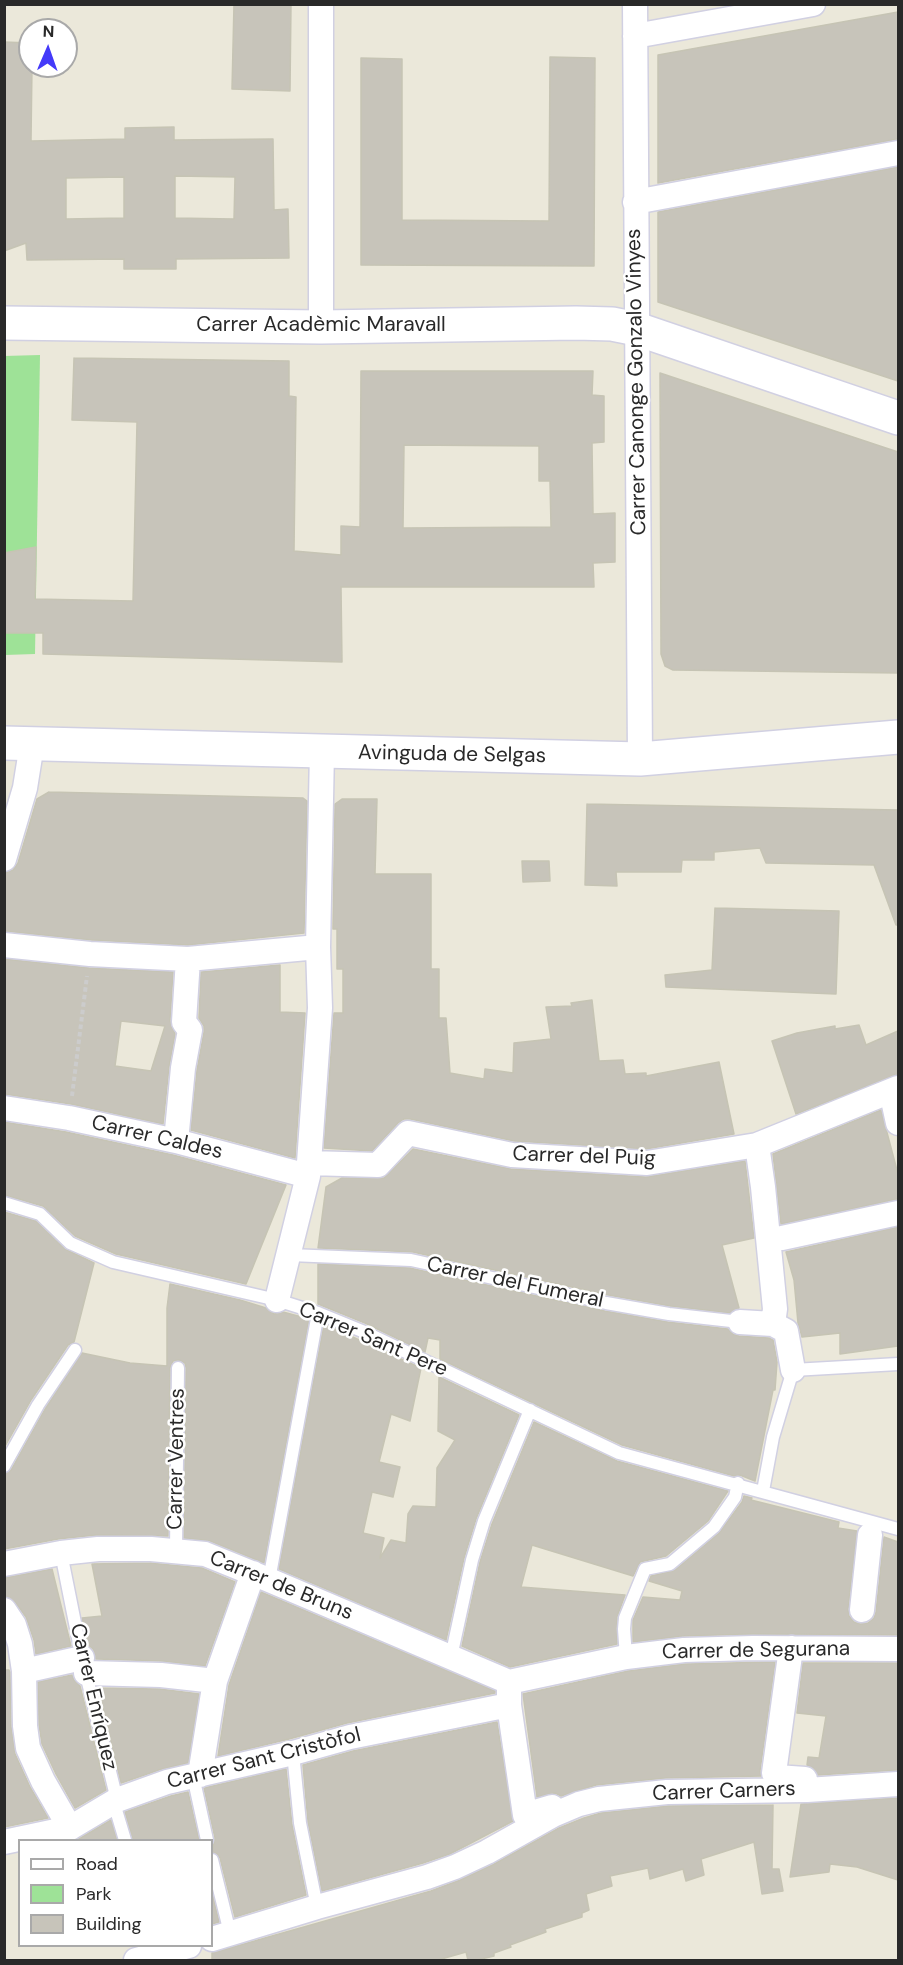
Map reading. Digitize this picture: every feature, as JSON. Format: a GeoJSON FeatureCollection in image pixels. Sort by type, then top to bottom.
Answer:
{"type":"FeatureCollection","features":[{"type":"Feature","properties":{"kind":"street"},"geometry":{"type":"LineString","coordinates":[[321,4],[321,327]]}},
{"type":"Feature","properties":{"kind":"street","name":"Carrer Canonge Gonzalo Vinyes"},"geometry":{"type":"LineString","coordinates":[[635,4],[640,759]]}},
{"type":"Feature","properties":{"kind":"street"},"geometry":{"type":"LineString","coordinates":[[635,36],[813,4]]}},
{"type":"Feature","properties":{"kind":"street"},"geometry":{"type":"LineString","coordinates":[[635,202],[898,153]]}},
{"type":"Feature","properties":{"kind":"street","name":"Carrer Acadèmic Maravall"},"geometry":{"type":"LineString","coordinates":[[4,323],[321,327],[612,324],[637,328],[898,418]]}},
{"type":"Feature","properties":{"kind":"street","name":"Avinguda de Selgas"},"geometry":{"type":"LineString","coordinates":[[18,744],[640,759],[898,737]]}},
{"type":"Feature","properties":{"kind":"street"},"geometry":{"type":"LineString","coordinates":[[4,859],[25,788],[18,744]]}},
{"type":"Feature","properties":{"kind":"street"},"geometry":{"type":"LineString","coordinates":[[277,1300],[290,1255],[309,1170],[320,1008],[318,947],[322,752]]}},
{"type":"Feature","properties":{"kind":"street"},"geometry":{"type":"LineString","coordinates":[[4,945],[90,954],[188,959],[318,947]]}},
{"type":"Feature","properties":{"kind":"street"},"geometry":{"type":"LineString","coordinates":[[176,1141],[183,1068],[190,1030],[184,1022],[188,959]]}},
{"type":"Feature","properties":{"kind":"street"},"geometry":{"type":"LineString","coordinates":[[895,1090],[898,1123]]}},
{"type":"Feature","properties":{"kind":"street","name":"Carrer del Puig"},"geometry":{"type":"LineString","coordinates":[[309,1170],[378,1165],[408,1133],[512,1155],[625,1163],[647,1163],[757,1148],[895,1090]]}},
{"type":"Feature","properties":{"kind":"street","name":"Carrer Caldes"},"geometry":{"type":"LineString","coordinates":[[4,1108],[69,1118],[309,1170]]}},
{"type":"Feature","properties":{"kind":"street"},"geometry":{"type":"LineString","coordinates":[[757,1148],[775,1309],[772,1324]]}},
{"type":"Feature","properties":{"kind":"street"},"geometry":{"type":"LineString","coordinates":[[782,1238],[898,1213]]}},
{"type":"Feature","properties":{"kind":"street"},"geometry":{"type":"LineString","coordinates":[[740,1322],[772,1324],[786,1331],[793,1370]]}},
{"type":"Feature","properties":{"kind":"street"},"geometry":{"type":"LineString","coordinates":[[862,1610],[870,1535]]}},
{"type":"Feature","properties":{"kind":"street","name":"Carrer de Bruns"},"geometry":{"type":"LineString","coordinates":[[4,1564],[61,1552],[98,1549],[176,1550],[216,1558],[451,1657],[509,1694]]}},
{"type":"Feature","properties":{"kind":"street"},"geometry":{"type":"LineString","coordinates":[[196,1776],[215,1681],[261,1576]]}},
{"type":"Feature","properties":{"kind":"street"},"geometry":{"type":"LineString","coordinates":[[4,1610],[14,1625],[20,1644],[24,1671],[25,1726],[28,1748],[43,1781],[70,1828]]}},
{"type":"Feature","properties":{"kind":"street","name":"Carrer de Segurana"},"geometry":{"type":"LineString","coordinates":[[509,1694],[626,1657],[705,1648],[898,1649]]}},
{"type":"Feature","properties":{"kind":"street"},"geometry":{"type":"LineString","coordinates":[[791,1648],[774,1773],[777,1777],[806,1779],[807,1790]]}},
{"type":"Feature","properties":{"kind":"street"},"geometry":{"type":"LineString","coordinates":[[24,1671],[84,1665],[215,1681]]}},
{"type":"Feature","properties":{"kind":"street","name":"Carrer Carners"},"geometry":{"type":"LineString","coordinates":[[509,1694],[525,1815],[552,1806],[553,1815]]}},
{"type":"Feature","properties":{"kind":"street","name":"Carrer Sant Cristòfol"},"geometry":{"type":"LineString","coordinates":[[18,1839],[70,1828],[117,1800],[152,1786],[292,1753],[509,1694]]}},
{"type":"Feature","properties":{"kind":"street","name":"Carrer Carners"},"geometry":{"type":"LineString","coordinates":[[221,1936],[455,1867],[553,1815],[579,1804],[615,1797],[713,1790],[807,1790],[898,1784]]}},
{"type":"Feature","properties":{"kind":"street"},"geometry":{"type":"LineString","coordinates":[[136,1960],[185,1947]]}},
{"type":"Feature","properties":{"kind":"lane","name":"Carrer Sant Pere"},"geometry":{"type":"LineString","coordinates":[[4,1203],[40,1214],[70,1243],[113,1262],[277,1300],[318,1313],[362,1331],[619,1453],[740,1484],[898,1529]]}},
{"type":"Feature","properties":{"kind":"lane","name":"Carrer del Fumeral"},"geometry":{"type":"LineString","coordinates":[[290,1255],[411,1260],[606,1303],[669,1314],[740,1322]]}},
{"type":"Feature","properties":{"kind":"lane"},"geometry":{"type":"LineString","coordinates":[[261,1576],[318,1313]]}},
{"type":"Feature","properties":{"kind":"lane"},"geometry":{"type":"LineString","coordinates":[[4,1466],[23,1431],[75,1350]]}},
{"type":"Feature","properties":{"kind":"lane"},"geometry":{"type":"LineString","coordinates":[[763,1491],[774,1437],[793,1370],[898,1364]]}},
{"type":"Feature","properties":{"kind":"lane","name":"Carrer Ventres"},"geometry":{"type":"LineString","coordinates":[[176,1550],[178,1368]]}},
{"type":"Feature","properties":{"kind":"lane"},"geometry":{"type":"LineString","coordinates":[[451,1657],[472,1560],[484,1521],[530,1410]]}},
{"type":"Feature","properties":{"kind":"lane"},"geometry":{"type":"LineString","coordinates":[[626,1657],[625,1618],[645,1569],[670,1564],[714,1527],[735,1497],[740,1484]]}},
{"type":"Feature","properties":{"kind":"lane","name":"Carrer Enríquez"},"geometry":{"type":"LineString","coordinates":[[61,1552],[84,1665],[117,1800],[116,1810],[125,1839]]}},
{"type":"Feature","properties":{"kind":"lane"},"geometry":{"type":"LineString","coordinates":[[292,1753],[300,1823],[317,1907]]}},
{"type":"Feature","properties":{"kind":"lane"},"geometry":{"type":"LineString","coordinates":[[196,1776],[207,1839]]}},
{"type":"Feature","properties":{"kind":"lane"},"geometry":{"type":"LineString","coordinates":[[213,1868],[221,1936]]}},
{"type":"Feature","properties":{"kind":"path"},"geometry":{"type":"LineString","coordinates":[[69,1118],[90,954]]}},
{"type":"Feature","properties":{"kind":"green space"},"geometry":{"type":"Polygon","coordinates":[[[40,355],[35,654],[5,655],[4,356],[40,355]]]}},
{"type":"Feature","properties":{"kind":"building"},"geometry":{"type":"Polygon","coordinates":[[[234,4],[291,4],[290,91],[232,89],[234,4]]]}},
{"type":"Feature","properties":{"kind":"building"},"geometry":{"type":"Polygon","coordinates":[[[898,12],[898,139],[658,183],[658,55],[898,12]]]}},
{"type":"Feature","properties":{"kind":"building"},"geometry":{"type":"Polygon","coordinates":[[[4,42],[18,43],[18,78],[32,78],[31,141],[125,139],[125,128],[174,127],[174,140],[273,139],[274,210],[288,209],[289,258],[176,259],[176,269],[124,269],[124,259],[27,260],[26,243],[4,251],[4,42]],[[175,176],[175,218],[234,219],[235,177],[175,176]],[[124,177],[66,178],[66,219],[124,218],[124,177]]]}},
{"type":"Feature","properties":{"kind":"building"},"geometry":{"type":"Polygon","coordinates":[[[550,57],[595,58],[594,266],[361,265],[361,58],[402,59],[402,220],[549,221],[550,57]]]}},
{"type":"Feature","properties":{"kind":"building"},"geometry":{"type":"Polygon","coordinates":[[[898,167],[898,381],[658,302],[658,212],[898,167]]]}},
{"type":"Feature","properties":{"kind":"building"},"geometry":{"type":"Polygon","coordinates":[[[74,358],[289,361],[289,396],[296,397],[294,551],[341,555],[341,526],[360,527],[361,371],[593,371],[592,395],[604,396],[604,442],[592,443],[593,514],[615,513],[615,562],[593,563],[594,587],[341,587],[342,662],[43,654],[43,633],[4,633],[4,553],[36,547],[35,599],[133,601],[137,422],[72,420],[74,358]],[[404,445],[403,528],[551,527],[550,481],[539,481],[539,446],[404,445]]]}},
{"type":"Feature","properties":{"kind":"building"},"geometry":{"type":"Polygon","coordinates":[[[660,373],[898,452],[898,673],[673,670],[665,666],[661,654],[660,373]]]}},
{"type":"Feature","properties":{"kind":"building"},"geometry":{"type":"Polygon","coordinates":[[[49,792],[303,798],[307,801],[304,933],[188,945],[91,940],[4,931],[4,873],[13,870],[18,863],[37,799],[49,792]]]}},
{"type":"Feature","properties":{"kind":"building"},"geometry":{"type":"Polygon","coordinates":[[[342,799],[377,799],[375,874],[431,874],[431,969],[439,969],[439,1018],[446,1018],[450,1073],[484,1079],[485,1069],[513,1073],[514,1043],[551,1039],[546,1007],[572,1006],[571,1003],[592,1000],[599,1061],[623,1060],[625,1074],[646,1073],[646,1076],[719,1062],[734,1134],[646,1149],[514,1141],[404,1119],[372,1151],[324,1148],[334,1013],[343,1013],[343,969],[337,969],[337,929],[333,929],[335,804],[342,799]]]}},
{"type":"Feature","properties":{"kind":"building"},"geometry":{"type":"Polygon","coordinates":[[[587,804],[898,810],[898,925],[896,925],[874,865],[766,863],[760,848],[714,852],[714,860],[682,860],[681,872],[616,872],[617,886],[585,885],[587,804]]]}},
{"type":"Feature","properties":{"kind":"building"},"geometry":{"type":"Polygon","coordinates":[[[522,861],[549,861],[550,881],[523,882],[522,861]]]}},
{"type":"Feature","properties":{"kind":"building"},"geometry":{"type":"Polygon","coordinates":[[[715,908],[839,911],[836,994],[666,987],[665,975],[712,970],[715,908]]]}},
{"type":"Feature","properties":{"kind":"building"},"geometry":{"type":"Polygon","coordinates":[[[4,959],[89,968],[173,972],[170,1021],[175,1034],[163,1124],[71,1104],[4,1094],[4,959]],[[121,1021],[115,1066],[151,1071],[165,1026],[121,1021]]]}},
{"type":"Feature","properties":{"kind":"building"},"geometry":{"type":"Polygon","coordinates":[[[280,965],[280,1012],[305,1013],[295,1158],[191,1130],[197,1070],[204,1032],[204,1026],[199,1018],[201,972],[280,965]]]}},
{"type":"Feature","properties":{"kind":"building"},"geometry":{"type":"Polygon","coordinates":[[[859,1025],[866,1045],[898,1031],[898,1074],[796,1114],[772,1041],[797,1033],[835,1026],[835,1029],[859,1025]]]}},
{"type":"Feature","properties":{"kind":"building"},"geometry":{"type":"Polygon","coordinates":[[[881,1110],[898,1174],[898,1199],[781,1224],[773,1154],[881,1110]]]}},
{"type":"Feature","properties":{"kind":"building"},"geometry":{"type":"Polygon","coordinates":[[[4,1122],[66,1132],[173,1155],[286,1185],[246,1284],[116,1254],[75,1236],[43,1206],[4,1195],[4,1122]]]}},
{"type":"Feature","properties":{"kind":"building"},"geometry":{"type":"Polygon","coordinates":[[[413,1149],[511,1169],[646,1177],[745,1161],[754,1238],[722,1245],[739,1308],[730,1313],[670,1306],[608,1295],[413,1252],[318,1248],[326,1187],[342,1178],[384,1178],[413,1149]]]}},
{"type":"Feature","properties":{"kind":"building"},"geometry":{"type":"Polygon","coordinates":[[[4,1212],[36,1221],[65,1249],[94,1263],[74,1342],[68,1345],[31,1400],[4,1448],[4,1212]]]}},
{"type":"Feature","properties":{"kind":"building"},"geometry":{"type":"Polygon","coordinates":[[[898,1227],[898,1346],[840,1354],[840,1333],[802,1337],[798,1323],[794,1280],[786,1252],[898,1227]]]}},
{"type":"Feature","properties":{"kind":"building"},"geometry":{"type":"Polygon","coordinates":[[[318,1264],[410,1268],[605,1311],[728,1329],[739,1336],[769,1338],[773,1340],[777,1362],[775,1390],[773,1390],[755,1481],[740,1475],[734,1476],[622,1445],[440,1359],[440,1340],[428,1338],[425,1352],[365,1323],[318,1304],[318,1264]]]}},
{"type":"Feature","properties":{"kind":"building"},"geometry":{"type":"Polygon","coordinates":[[[170,1284],[240,1300],[266,1308],[274,1314],[283,1312],[309,1319],[264,1563],[210,1541],[184,1538],[186,1368],[185,1363],[179,1360],[173,1361],[170,1368],[168,1536],[96,1535],[4,1549],[4,1474],[11,1470],[45,1409],[82,1353],[130,1363],[167,1366],[167,1308],[170,1284]]]}},
{"type":"Feature","properties":{"kind":"building"},"geometry":{"type":"Polygon","coordinates":[[[324,1324],[421,1368],[410,1421],[391,1414],[379,1462],[400,1467],[393,1497],[372,1492],[363,1533],[384,1538],[380,1558],[391,1540],[406,1543],[408,1514],[413,1506],[436,1507],[437,1468],[455,1440],[438,1431],[439,1377],[519,1415],[476,1519],[464,1558],[446,1640],[279,1569],[324,1324]]]}},
{"type":"Feature","properties":{"kind":"building"},"geometry":{"type":"Polygon","coordinates":[[[534,1422],[617,1461],[728,1491],[708,1521],[666,1556],[640,1562],[633,1576],[532,1545],[521,1587],[625,1595],[617,1617],[617,1644],[510,1667],[462,1646],[480,1562],[492,1524],[534,1422]]]}},
{"type":"Feature","properties":{"kind":"building"},"geometry":{"type":"Polygon","coordinates":[[[744,1496],[752,1498],[751,1500],[839,1522],[838,1528],[857,1531],[848,1609],[849,1616],[854,1622],[860,1624],[868,1623],[874,1618],[876,1612],[884,1537],[898,1542],[898,1635],[753,1634],[684,1636],[633,1642],[633,1620],[643,1597],[680,1600],[682,1591],[649,1581],[651,1576],[675,1570],[719,1533],[744,1496]]]}},
{"type":"Feature","properties":{"kind":"building"},"geometry":{"type":"Polygon","coordinates":[[[150,1563],[202,1568],[235,1582],[205,1666],[161,1661],[96,1659],[93,1649],[88,1645],[82,1618],[102,1616],[92,1564],[150,1563]]]}},
{"type":"Feature","properties":{"kind":"building"},"geometry":{"type":"Polygon","coordinates":[[[52,1569],[71,1646],[36,1654],[26,1617],[15,1602],[4,1596],[4,1578],[52,1569]]]}},
{"type":"Feature","properties":{"kind":"building"},"geometry":{"type":"Polygon","coordinates":[[[261,1592],[495,1691],[495,1693],[347,1723],[218,1756],[229,1685],[261,1592]]]}},
{"type":"Feature","properties":{"kind":"building"},"geometry":{"type":"Polygon","coordinates":[[[775,1662],[761,1776],[666,1778],[596,1785],[561,1796],[555,1793],[537,1797],[523,1694],[628,1671],[685,1664],[775,1662]]]}},
{"type":"Feature","properties":{"kind":"building"},"geometry":{"type":"Polygon","coordinates":[[[803,1663],[898,1663],[898,1770],[818,1775],[813,1768],[807,1765],[808,1757],[819,1758],[826,1716],[797,1713],[803,1663]]]}},
{"type":"Feature","properties":{"kind":"building"},"geometry":{"type":"Polygon","coordinates":[[[4,1670],[10,1672],[11,1726],[15,1754],[48,1818],[4,1827],[4,1670]]]}},
{"type":"Feature","properties":{"kind":"building"},"geometry":{"type":"Polygon","coordinates":[[[72,1675],[80,1686],[106,1790],[75,1808],[42,1744],[38,1682],[72,1675]]]}},
{"type":"Feature","properties":{"kind":"building"},"geometry":{"type":"Polygon","coordinates":[[[98,1688],[160,1689],[199,1694],[188,1763],[121,1783],[98,1688]]]}},
{"type":"Feature","properties":{"kind":"building"},"geometry":{"type":"Polygon","coordinates":[[[497,1722],[513,1821],[450,1854],[322,1891],[308,1822],[303,1765],[353,1751],[497,1722]]]}},
{"type":"Feature","properties":{"kind":"building"},"geometry":{"type":"Polygon","coordinates":[[[286,1769],[292,1825],[306,1895],[235,1917],[220,1858],[213,1852],[215,1838],[204,1788],[286,1769]]]}},
{"type":"Feature","properties":{"kind":"building"},"geometry":{"type":"Polygon","coordinates":[[[188,1792],[199,1839],[133,1839],[125,1812],[188,1792]]]}},
{"type":"Feature","properties":{"kind":"building"},"geometry":{"type":"Polygon","coordinates":[[[898,1798],[898,1880],[857,1867],[830,1864],[829,1872],[790,1877],[801,1804],[898,1798]]]}},
{"type":"Feature","properties":{"kind":"building"},"geometry":{"type":"Polygon","coordinates":[[[773,1805],[772,1869],[779,1869],[783,1891],[762,1894],[754,1842],[701,1859],[704,1875],[686,1881],[683,1869],[650,1879],[648,1868],[610,1876],[612,1886],[586,1894],[589,1910],[582,1913],[582,1917],[545,1929],[546,1932],[510,1945],[511,1947],[494,1953],[494,1956],[477,1960],[468,1960],[466,1952],[438,1960],[212,1960],[212,1953],[431,1891],[494,1864],[559,1828],[601,1813],[668,1806],[773,1805]]]}},
{"type":"Feature","properties":{"kind":"building"},"geometry":{"type":"Polygon","coordinates":[[[111,1820],[117,1839],[79,1839],[111,1820]]]}},
{"type":"Feature","properties":{"kind":"building"},"geometry":{"type":"Polygon","coordinates":[[[213,1896],[219,1922],[213,1924],[213,1896]]]}}]}
